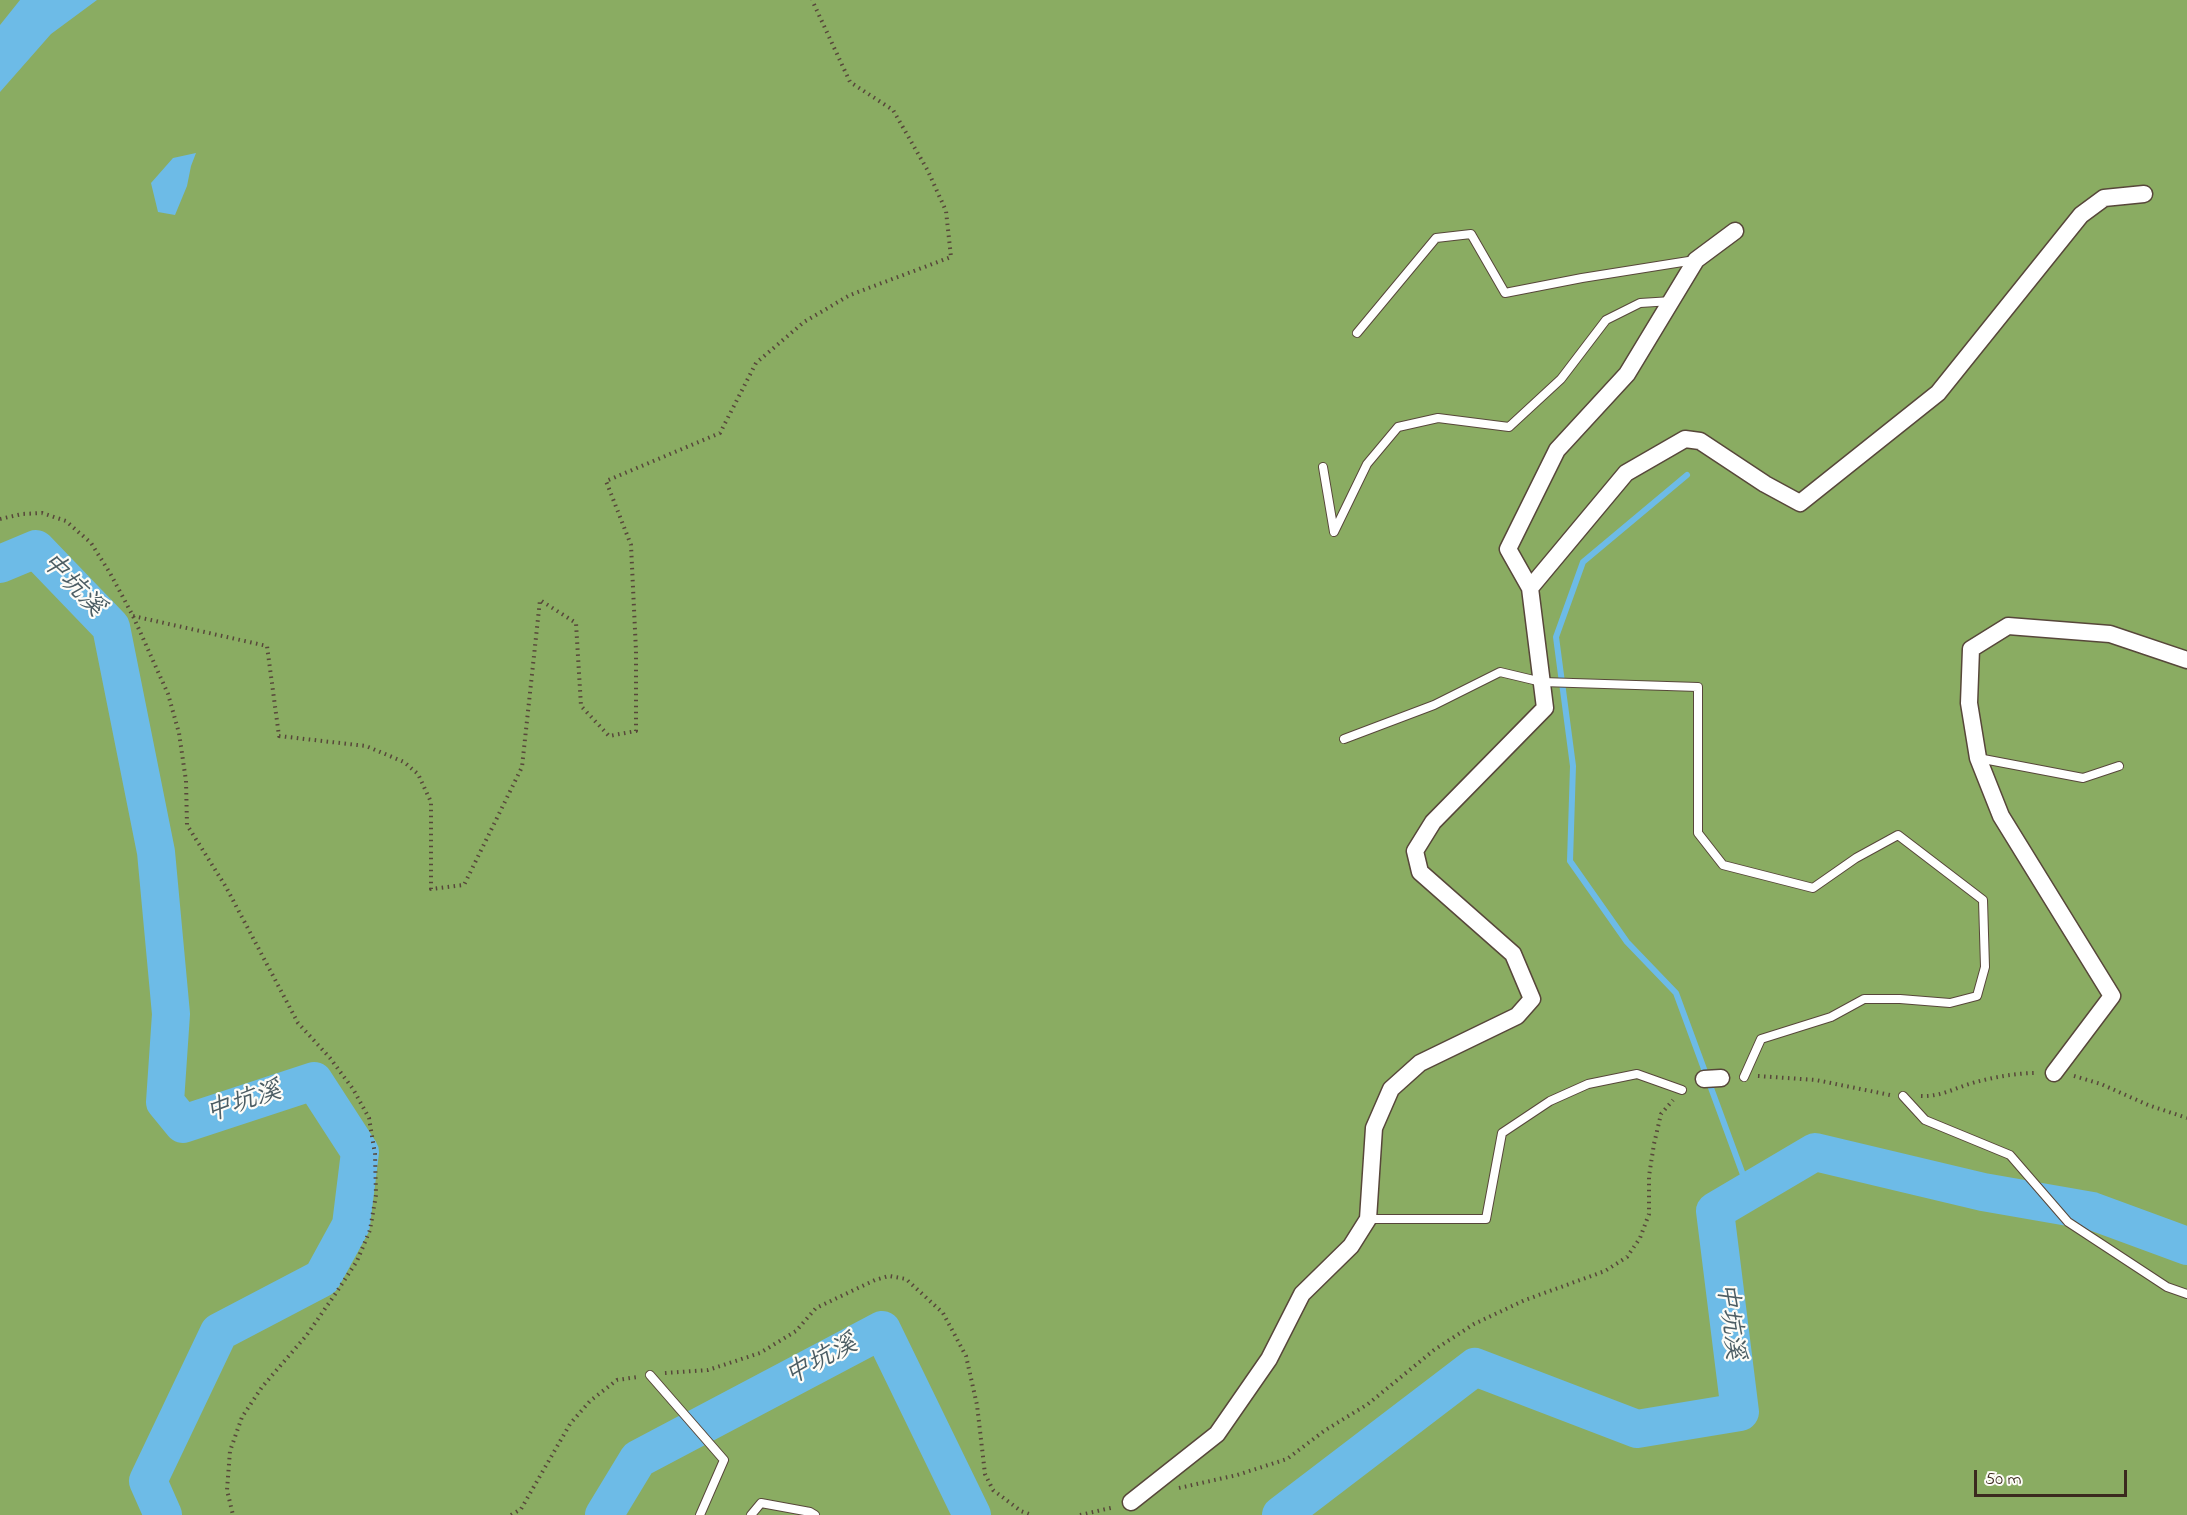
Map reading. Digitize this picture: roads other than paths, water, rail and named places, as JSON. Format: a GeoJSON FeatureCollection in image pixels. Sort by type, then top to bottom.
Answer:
{"type":"FeatureCollection","features":[{"type":"Feature","properties":{"kind":"street"},"geometry":{"type":"LineString","coordinates":[[1530,588],[1626,473],[1685,440],[1700,441],[1765,484],[1800,503],[1938,393],[2081,215],[2104,198],[2144,194]]}},
{"type":"Feature","properties":{"kind":"street"},"geometry":{"type":"LineString","coordinates":[[1131,1502],[1217,1434],[1269,1359],[1302,1294],[1351,1246],[1368,1219],[1374,1128],[1391,1089],[1420,1063],[1517,1016],[1532,999],[1514,954],[1420,873],[1415,851],[1433,822],[1545,708],[1545,682],[1530,588],[1508,549],[1557,450],[1628,375],[1696,260],[1735,231]]}},
{"type":"Feature","properties":{"kind":"street"},"geometry":{"type":"LineString","coordinates":[[2054,1073],[2112,996],[2001,816],[1978,758],[1969,703],[1971,649],[2008,626],[2110,634],[2187,660]]}},
{"type":"Feature","properties":{"kind":"street"},"geometry":{"type":"LineString","coordinates":[[1704,1079],[1722,1078]]}},
{"type":"Feature","properties":{"kind":"lane"},"geometry":{"type":"LineString","coordinates":[[1357,333],[1436,238],[1471,234],[1505,293],[1696,260]]}},
{"type":"Feature","properties":{"kind":"lane"},"geometry":{"type":"LineString","coordinates":[[1323,467],[1334,532],[1367,464],[1398,427],[1438,418],[1509,427],[1561,379],[1606,320],[1640,303],[1671,301]]}},
{"type":"Feature","properties":{"kind":"lane"},"geometry":{"type":"LineString","coordinates":[[1344,739],[1434,705],[1500,672],[1545,682],[1698,687],[1698,833],[1723,865],[1813,888],[1856,858],[1898,835],[1983,900],[1985,967],[1977,996],[1950,1004],[1900,999],[1864,999],[1831,1017],[1761,1040],[1744,1077]]}},
{"type":"Feature","properties":{"kind":"lane"},"geometry":{"type":"LineString","coordinates":[[1978,758],[2083,778],[2119,766]]}},
{"type":"Feature","properties":{"kind":"lane"},"geometry":{"type":"LineString","coordinates":[[1368,1219],[1486,1220],[1502,1133],[1550,1101],[1588,1084],[1636,1074],[1682,1090]]}},
{"type":"Feature","properties":{"kind":"lane"},"geometry":{"type":"LineString","coordinates":[[1903,1096],[1925,1120],[2010,1155],[2068,1222],[2167,1287],[2187,1294]]}},
{"type":"Feature","properties":{"kind":"lane"},"geometry":{"type":"LineString","coordinates":[[651,1376],[724,1460],[700,1515]]}},
{"type":"Feature","properties":{"kind":"lane"},"geometry":{"type":"LineString","coordinates":[[751,1515],[761,1503],[810,1512],[815,1515]]}},
{"type":"Feature","properties":{"kind":"water"},"geometry":{"type":"Polygon","coordinates":[[[20,0],[97,0],[51,34],[0,92],[0,25],[20,0]]]}},
{"type":"Feature","properties":{"kind":"water"},"geometry":{"type":"Polygon","coordinates":[[[196,153],[187,186],[175,215],[158,212],[151,183],[173,158],[196,153]]]}},
{"type":"Feature","properties":{"kind":"waterway"},"geometry":{"type":"LineString","coordinates":[[1687,475],[1583,562],[1556,637],[1573,766],[1570,861],[1627,942],[1676,993],[1749,1191]]}},
{"type":"Feature","properties":{"kind":"waterway","name":"中坑溪"},"geometry":{"type":"LineString","coordinates":[[0,564],[36,549],[111,627],[156,852],[171,1014],[165,1102],[183,1124],[314,1081],[360,1152],[351,1225],[322,1278],[219,1332],[148,1481],[163,1515]]}},
{"type":"Feature","properties":{"kind":"waterway","name":"中坑溪"},"geometry":{"type":"LineString","coordinates":[[1281,1515],[1475,1367],[1637,1429],[1740,1412],[1715,1211],[1815,1152],[1983,1192],[2092,1211],[2187,1246]]}},
{"type":"Feature","properties":{"kind":"waterway","name":"中坑溪"},"geometry":{"type":"LineString","coordinates":[[604,1515],[638,1459],[882,1330],[972,1515]]}}]}
